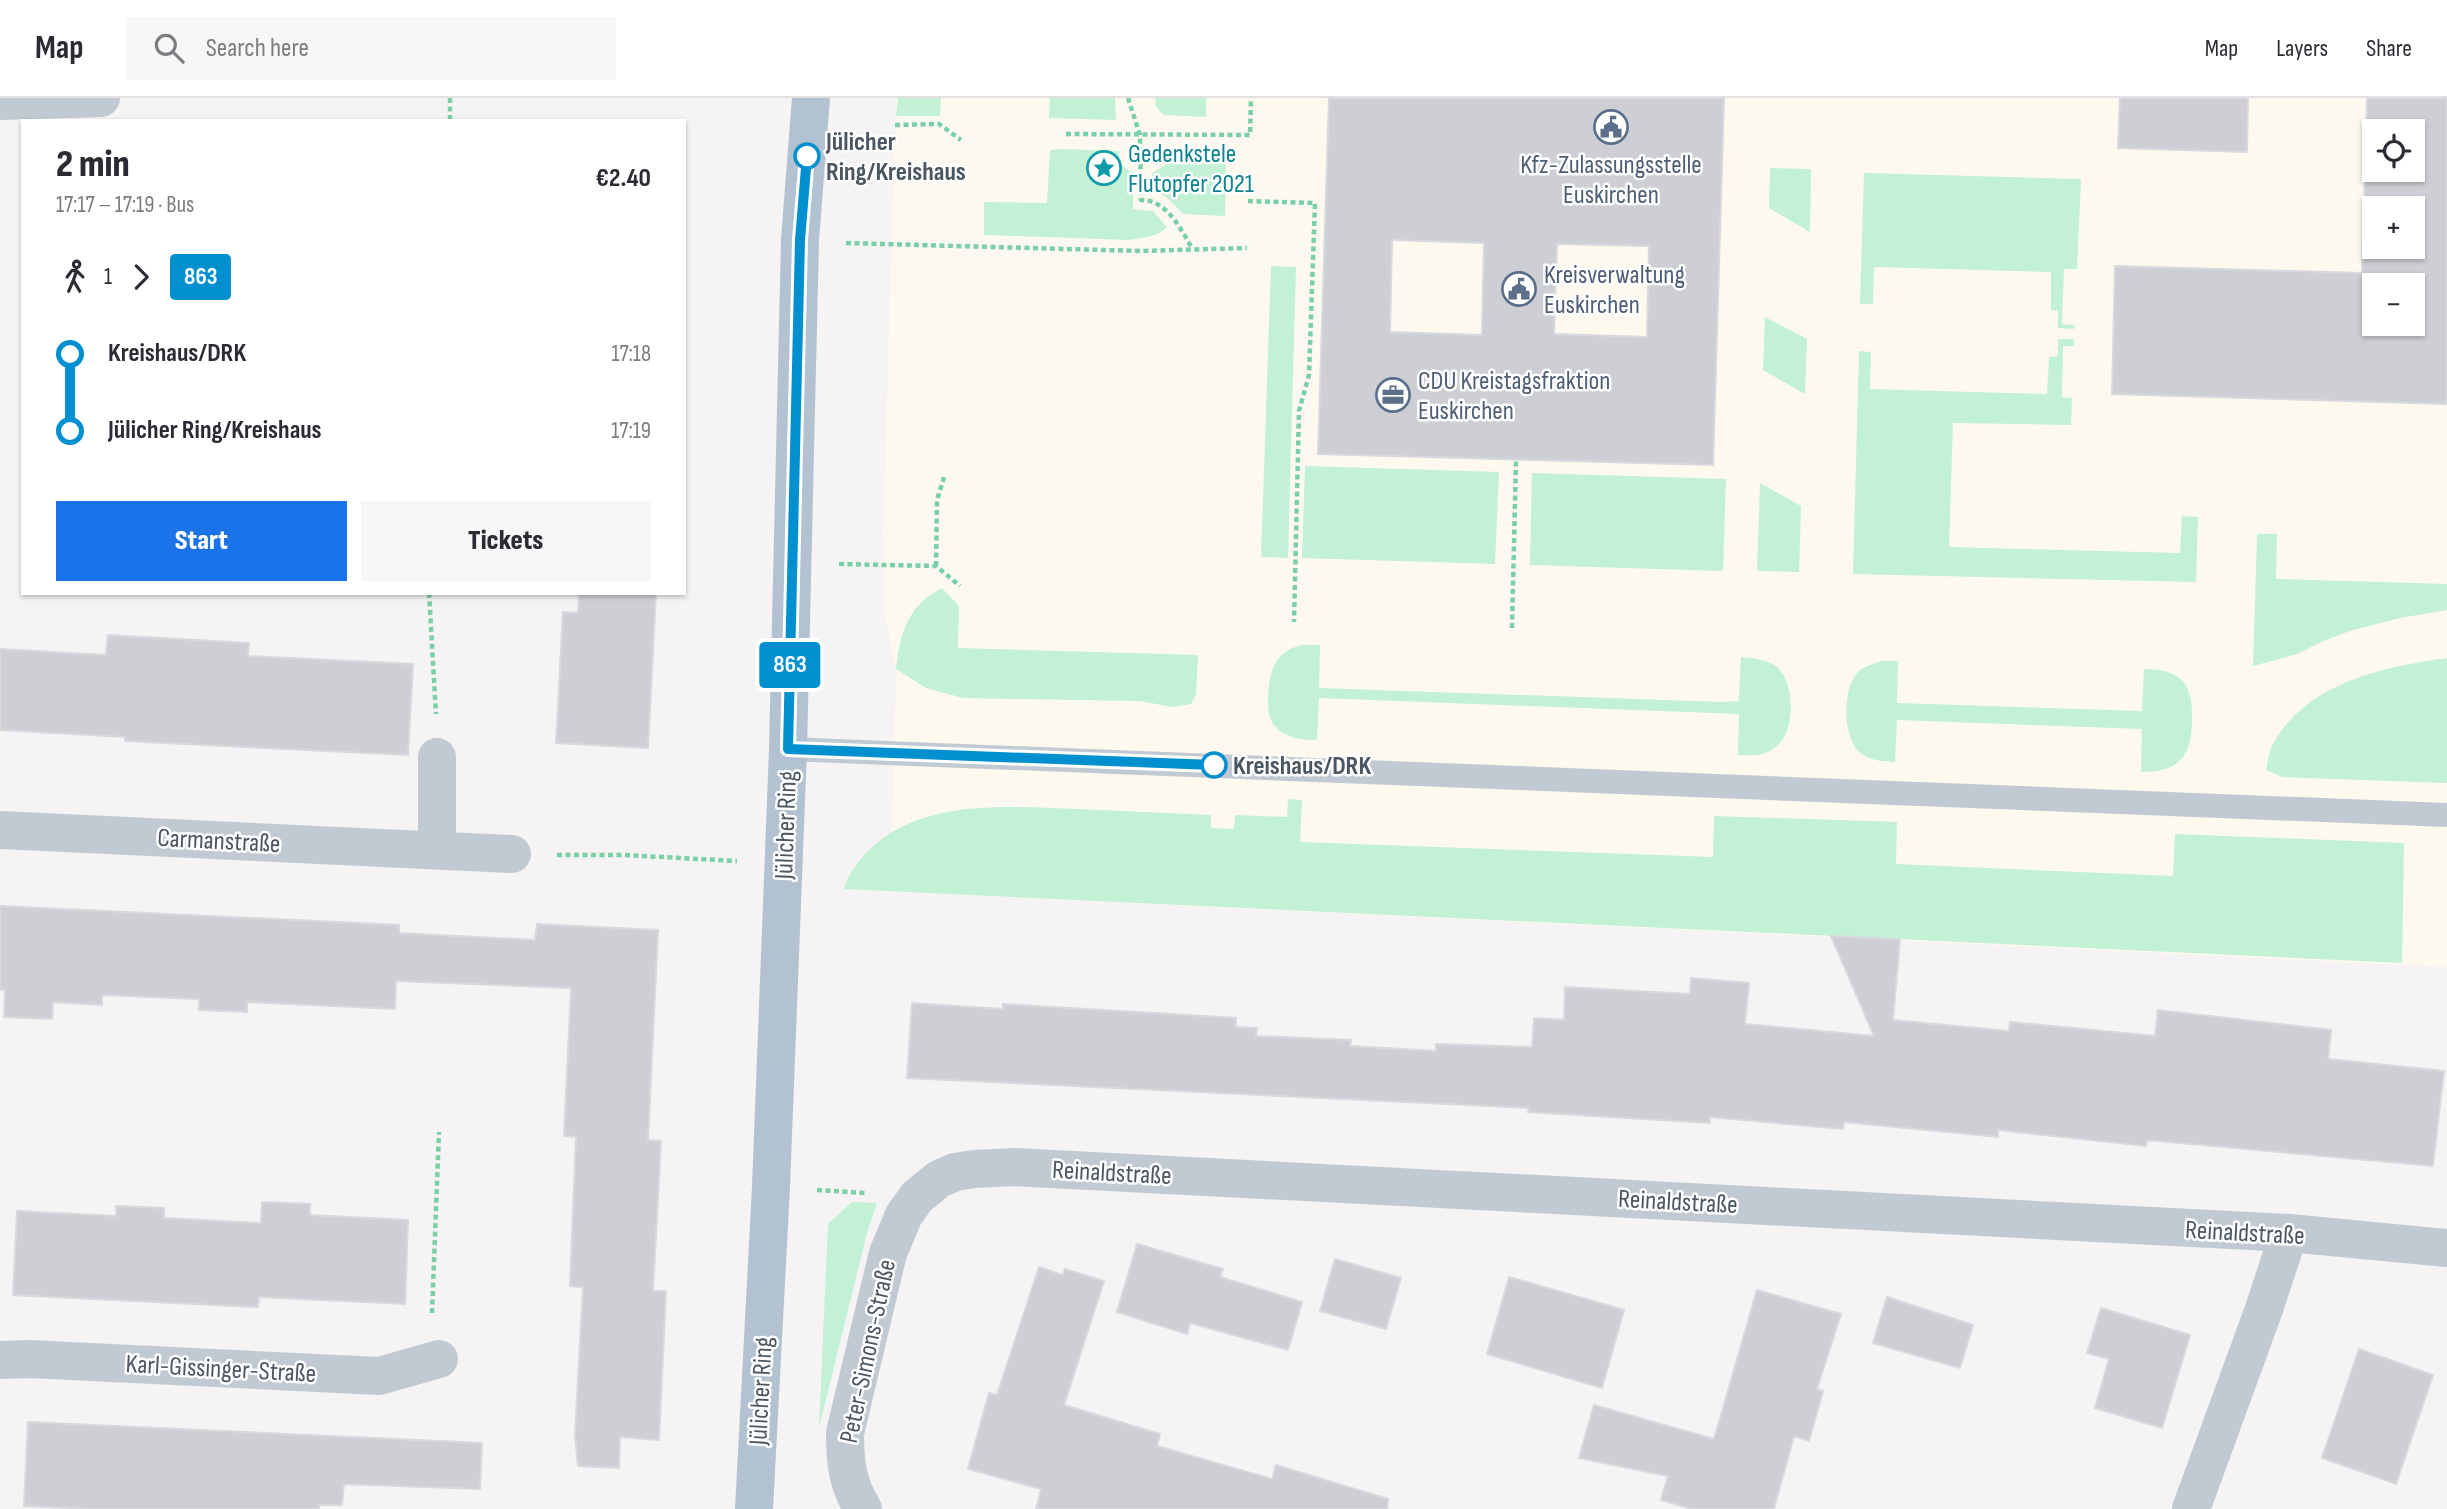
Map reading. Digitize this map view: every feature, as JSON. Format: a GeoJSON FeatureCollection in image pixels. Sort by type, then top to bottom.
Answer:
{"type":"FeatureCollection","features":[{"type":"Feature","properties":{"kind":"main road","name":"Jülicher Ring"},"geometry":{"type":"LineString","coordinates":[[754,1509],[771,1187],[788,749],[800,240],[811,98]]}},
{"type":"Feature","properties":{"kind":"street"},"geometry":{"type":"LineString","coordinates":[[0,101],[101,98]]}},
{"type":"Feature","properties":{"kind":"street"},"geometry":{"type":"LineString","coordinates":[[437,757],[437,850]]}},
{"type":"Feature","properties":{"kind":"street","name":"Carmanstraße"},"geometry":{"type":"LineString","coordinates":[[0,830],[512,855]]}},
{"type":"Feature","properties":{"kind":"street","name":"Reinaldstraße"},"geometry":{"type":"LineString","coordinates":[[918,1197],[939,1179],[956,1172],[1014,1167],[2289,1233],[2447,1248]]}},
{"type":"Feature","properties":{"kind":"street","name":"Peter-Simons-Straße"},"geometry":{"type":"LineString","coordinates":[[863,1509],[848,1478],[845,1433],[888,1253],[904,1215],[918,1197]]}},
{"type":"Feature","properties":{"kind":"street"},"geometry":{"type":"LineString","coordinates":[[2191,1509],[2289,1233]]}},
{"type":"Feature","properties":{"kind":"street","name":"Karl-Gissinger-Straße"},"geometry":{"type":"LineString","coordinates":[[0,1360],[29,1359],[379,1376],[439,1359]]}},
{"type":"Feature","properties":{"kind":"lane"},"geometry":{"type":"LineString","coordinates":[[788,749],[2447,815]]}},
{"type":"Feature","properties":{"kind":"path"},"geometry":{"type":"LineString","coordinates":[[450,98],[450,119]]}},
{"type":"Feature","properties":{"kind":"path"},"geometry":{"type":"LineString","coordinates":[[1128,98],[1140,135],[1141,200],[1159,204],[1175,220],[1192,248]]}},
{"type":"Feature","properties":{"kind":"path"},"geometry":{"type":"LineString","coordinates":[[1066,134],[1250,135],[1251,98]]}},
{"type":"Feature","properties":{"kind":"path"},"geometry":{"type":"LineString","coordinates":[[895,125],[939,124],[961,140]]}},
{"type":"Feature","properties":{"kind":"path"},"geometry":{"type":"LineString","coordinates":[[1248,201],[1315,202],[1309,375],[1299,411],[1294,622]]}},
{"type":"Feature","properties":{"kind":"path"},"geometry":{"type":"LineString","coordinates":[[866,244],[1141,251],[1247,248]]}},
{"type":"Feature","properties":{"kind":"path"},"geometry":{"type":"LineString","coordinates":[[1512,628],[1516,459]]}},
{"type":"Feature","properties":{"kind":"path"},"geometry":{"type":"LineString","coordinates":[[936,566],[937,500],[945,474]]}},
{"type":"Feature","properties":{"kind":"path"},"geometry":{"type":"LineString","coordinates":[[855,564],[936,566],[960,586]]}},
{"type":"Feature","properties":{"kind":"path"},"geometry":{"type":"LineString","coordinates":[[429,595],[437,757]]}},
{"type":"Feature","properties":{"kind":"path"},"geometry":{"type":"LineString","coordinates":[[512,855],[624,855],[718,860]]}},
{"type":"Feature","properties":{"kind":"path"},"geometry":{"type":"LineString","coordinates":[[439,1132],[431,1306],[439,1359]]}},
{"type":"Feature","properties":{"kind":"path"},"geometry":{"type":"LineString","coordinates":[[811,1189],[874,1193]]}},
{"type":"Feature","properties":{"kind":"shaded area"},"geometry":{"type":"Polygon","coordinates":[[[896,98],[2447,98],[2447,967],[844,889],[858,862],[874,845],[892,832],[896,669],[884,612],[883,530],[896,98]]]}},
{"type":"Feature","properties":{"kind":"green space"},"geometry":{"type":"Polygon","coordinates":[[[898,98],[941,98],[940,116],[896,116],[898,98]]]}},
{"type":"Feature","properties":{"kind":"green space"},"geometry":{"type":"Polygon","coordinates":[[[1050,98],[1115,98],[1116,120],[1049,118],[1050,98]]]}},
{"type":"Feature","properties":{"kind":"green space"},"geometry":{"type":"Polygon","coordinates":[[[1155,98],[1206,98],[1206,117],[1164,115],[1156,107],[1155,98]]]}},
{"type":"Feature","properties":{"kind":"green space"},"geometry":{"type":"Polygon","coordinates":[[[1050,150],[1119,151],[1122,164],[1133,172],[1133,209],[1153,211],[1167,227],[1154,235],[1129,240],[984,235],[984,202],[1047,203],[1050,150]]]}},
{"type":"Feature","properties":{"kind":"green space"},"geometry":{"type":"Polygon","coordinates":[[[1168,152],[1226,153],[1225,216],[1183,214],[1165,196],[1153,191],[1152,173],[1165,165],[1168,152]]]}},
{"type":"Feature","properties":{"kind":"green space"},"geometry":{"type":"Polygon","coordinates":[[[1770,168],[1811,169],[1810,232],[1769,208],[1770,168]]]}},
{"type":"Feature","properties":{"kind":"green space"},"geometry":{"type":"Polygon","coordinates":[[[1864,173],[2081,179],[2077,269],[2064,269],[2062,324],[2075,325],[2074,329],[2058,328],[2058,311],[2051,310],[2051,272],[1874,267],[1873,304],[1860,304],[1864,173]]]}},
{"type":"Feature","properties":{"kind":"green space"},"geometry":{"type":"Polygon","coordinates":[[[1271,266],[1296,267],[1288,558],[1261,557],[1271,266]]]}},
{"type":"Feature","properties":{"kind":"green space"},"geometry":{"type":"Polygon","coordinates":[[[1765,317],[1807,339],[1805,394],[1763,370],[1765,317]]]}},
{"type":"Feature","properties":{"kind":"green space"},"geometry":{"type":"Polygon","coordinates":[[[2058,339],[2074,339],[2074,346],[2063,346],[2062,397],[2072,398],[2071,425],[1953,423],[1949,547],[2180,553],[2182,516],[2198,517],[2196,582],[1853,574],[1859,351],[1871,352],[1870,389],[2047,394],[2049,357],[2058,356],[2058,339]]]}},
{"type":"Feature","properties":{"kind":"green space"},"geometry":{"type":"Polygon","coordinates":[[[1305,466],[1499,472],[1495,564],[1302,558],[1305,466]]]}},
{"type":"Feature","properties":{"kind":"green space"},"geometry":{"type":"Polygon","coordinates":[[[1532,473],[1726,479],[1723,571],[1530,565],[1532,473]]]}},
{"type":"Feature","properties":{"kind":"green space"},"geometry":{"type":"Polygon","coordinates":[[[1760,483],[1801,506],[1799,572],[1757,571],[1760,483]]]}},
{"type":"Feature","properties":{"kind":"green space"},"geometry":{"type":"Polygon","coordinates":[[[2257,534],[2277,534],[2276,579],[2447,584],[2447,610],[2353,630],[2297,654],[2253,666],[2257,534]]]}},
{"type":"Feature","properties":{"kind":"green space"},"geometry":{"type":"Polygon","coordinates":[[[942,588],[959,606],[958,648],[1198,655],[1196,695],[1191,704],[1172,707],[1140,701],[963,698],[926,688],[896,669],[898,656],[908,621],[921,603],[942,588]]]}},
{"type":"Feature","properties":{"kind":"green space"},"geometry":{"type":"Polygon","coordinates":[[[1303,645],[1320,645],[1319,688],[1722,702],[1739,701],[1741,657],[1755,658],[1773,664],[1783,674],[1790,694],[1790,717],[1784,737],[1770,751],[1738,755],[1739,714],[1319,698],[1317,740],[1299,739],[1282,732],[1273,724],[1269,714],[1268,697],[1275,664],[1286,652],[1303,645]]]}},
{"type":"Feature","properties":{"kind":"green space"},"geometry":{"type":"Polygon","coordinates":[[[2447,658],[2447,783],[2282,777],[2266,770],[2272,747],[2288,723],[2326,692],[2373,673],[2447,658]]]}},
{"type":"Feature","properties":{"kind":"green space"},"geometry":{"type":"Polygon","coordinates":[[[1882,661],[1898,661],[1897,703],[2142,711],[2144,669],[2167,672],[2182,680],[2190,696],[2190,742],[2186,752],[2174,765],[2141,772],[2142,729],[1897,720],[1895,762],[1874,760],[1863,755],[1851,739],[1847,703],[1852,681],[1857,673],[1882,661]]]}},
{"type":"Feature","properties":{"kind":"green space"},"geometry":{"type":"Polygon","coordinates":[[[1288,799],[1302,800],[1300,842],[1713,857],[1714,816],[1897,822],[1896,864],[2173,876],[2175,834],[2404,843],[2402,963],[844,889],[859,861],[888,835],[912,822],[938,814],[966,809],[1023,807],[1211,815],[1211,828],[1234,829],[1235,815],[1287,817],[1288,799]]]}},
{"type":"Feature","properties":{"kind":"green space"},"geometry":{"type":"Polygon","coordinates":[[[852,1202],[877,1203],[867,1233],[819,1428],[828,1224],[852,1202]]]}},
{"type":"Feature","properties":{"kind":"building","name":"Kreisverwaltung Euskirchen"},"geometry":{"type":"Polygon","coordinates":[[[1329,98],[1724,98],[1713,465],[1318,454],[1329,98]],[[1392,240],[1390,332],[1482,335],[1484,243],[1392,240]],[[1557,244],[1554,334],[1647,337],[1649,246],[1557,244]]]}},
{"type":"Feature","properties":{"kind":"building"},"geometry":{"type":"Polygon","coordinates":[[[2120,98],[2248,98],[2247,152],[2118,148],[2120,98]]]}},
{"type":"Feature","properties":{"kind":"building"},"geometry":{"type":"Polygon","coordinates":[[[2367,98],[2447,98],[2447,404],[2112,394],[2115,266],[2362,273],[2362,259],[2425,259],[2425,196],[2364,196],[2365,182],[2425,182],[2425,119],[2366,119],[2367,98]]]}},
{"type":"Feature","properties":{"kind":"building"},"geometry":{"type":"Polygon","coordinates":[[[579,595],[656,595],[648,748],[556,743],[563,612],[578,613],[579,595]]]}},
{"type":"Feature","properties":{"kind":"building"},"geometry":{"type":"Polygon","coordinates":[[[108,635],[249,643],[248,656],[413,664],[408,755],[125,741],[125,737],[0,730],[0,649],[106,655],[108,635]]]}},
{"type":"Feature","properties":{"kind":"building"},"geometry":{"type":"Polygon","coordinates":[[[0,906],[399,925],[399,933],[535,940],[537,924],[658,930],[648,1140],[661,1141],[653,1291],[666,1291],[659,1440],[620,1437],[619,1468],[578,1466],[575,1435],[583,1287],[570,1286],[576,1137],[564,1136],[571,988],[396,981],[395,1009],[247,1002],[247,1012],[199,1010],[199,999],[102,995],[102,1005],[53,1002],[52,1019],[4,1017],[5,990],[0,990],[0,906]]]}},
{"type":"Feature","properties":{"kind":"building"},"geometry":{"type":"Polygon","coordinates":[[[1831,936],[1900,939],[1893,1020],[2009,1031],[2010,1022],[2155,1036],[2158,1010],[2331,1030],[2328,1059],[2444,1071],[2433,1166],[2147,1140],[2146,1146],[1998,1130],[1998,1137],[1844,1122],[1843,1129],[1710,1117],[1710,1123],[1528,1112],[1529,1108],[907,1078],[912,1003],[1003,1009],[1003,1004],[1236,1018],[1236,1027],[1257,1028],[1256,1036],[1351,1040],[1350,1046],[1436,1051],[1436,1044],[1532,1047],[1534,1018],[1564,1020],[1565,987],[1690,994],[1691,978],[1749,983],[1745,1024],[1874,1036],[1831,936]]]}},
{"type":"Feature","properties":{"kind":"building"},"geometry":{"type":"Polygon","coordinates":[[[262,1202],[310,1204],[310,1215],[408,1220],[405,1304],[259,1297],[258,1307],[13,1295],[17,1211],[116,1216],[116,1206],[164,1208],[164,1218],[261,1223],[262,1202]]]}},
{"type":"Feature","properties":{"kind":"building"},"geometry":{"type":"Polygon","coordinates":[[[1137,1244],[1223,1269],[1220,1277],[1302,1302],[1288,1350],[1190,1323],[1187,1334],[1117,1312],[1137,1244]]]}},
{"type":"Feature","properties":{"kind":"building"},"geometry":{"type":"Polygon","coordinates":[[[1335,1259],[1401,1278],[1386,1329],[1320,1311],[1335,1259]]]}},
{"type":"Feature","properties":{"kind":"building"},"geometry":{"type":"Polygon","coordinates":[[[1039,1267],[1063,1275],[1065,1269],[1104,1281],[1064,1405],[1160,1434],[1157,1446],[1272,1479],[1276,1465],[1388,1499],[1387,1509],[1036,1509],[1041,1489],[968,1469],[989,1393],[997,1395],[1039,1267]]]}},
{"type":"Feature","properties":{"kind":"building"},"geometry":{"type":"Polygon","coordinates":[[[1509,1277],[1624,1310],[1602,1388],[1487,1354],[1509,1277]]]}},
{"type":"Feature","properties":{"kind":"building"},"geometry":{"type":"Polygon","coordinates":[[[1757,1290],[1841,1314],[1817,1389],[1823,1391],[1809,1441],[1794,1436],[1774,1509],[1692,1509],[1661,1500],[1668,1476],[1579,1458],[1594,1405],[1714,1439],[1757,1290]]]}},
{"type":"Feature","properties":{"kind":"building"},"geometry":{"type":"Polygon","coordinates":[[[1887,1297],[1973,1325],[1960,1368],[1873,1343],[1887,1297]]]}},
{"type":"Feature","properties":{"kind":"building"},"geometry":{"type":"Polygon","coordinates":[[[2101,1308],[2190,1335],[2162,1428],[2095,1408],[2109,1359],[2087,1353],[2101,1308]]]}},
{"type":"Feature","properties":{"kind":"building"},"geometry":{"type":"Polygon","coordinates":[[[2359,1349],[2433,1375],[2396,1484],[2322,1458],[2359,1349]]]}},
{"type":"Feature","properties":{"kind":"building"},"geometry":{"type":"Polygon","coordinates":[[[28,1422],[482,1443],[480,1489],[344,1484],[342,1505],[319,1505],[319,1509],[91,1509],[24,1506],[28,1422]]]}},
{"type":"Feature","properties":{"kind":"bus line","name":"863"},"geometry":{"type":"LineString","coordinates":[[807,156],[800,240],[788,749],[1214,765]]}},
{"type":"Feature","properties":{"kind":"place","name":"Kfz-Zulassungsstelle Euskirchen"},"geometry":{"type":"Point","coordinates":[1611,127]}},
{"type":"Feature","properties":{"kind":"place","name":"Jülicher Ring/Kreishaus"},"geometry":{"type":"Point","coordinates":[807,156]}},
{"type":"Feature","properties":{"kind":"place","name":"Gedenkstele Flutopfer 2021"},"geometry":{"type":"Point","coordinates":[1104,168]}},
{"type":"Feature","properties":{"kind":"place","name":"Kreisverwaltung Euskirchen"},"geometry":{"type":"Point","coordinates":[1519,289]}},
{"type":"Feature","properties":{"kind":"place","name":"CDU Kreistagsfraktion Euskirchen"},"geometry":{"type":"Point","coordinates":[1393,395]}},
{"type":"Feature","properties":{"kind":"place","name":"Kreishaus/DRK"},"geometry":{"type":"Point","coordinates":[1214,765]}}]}
